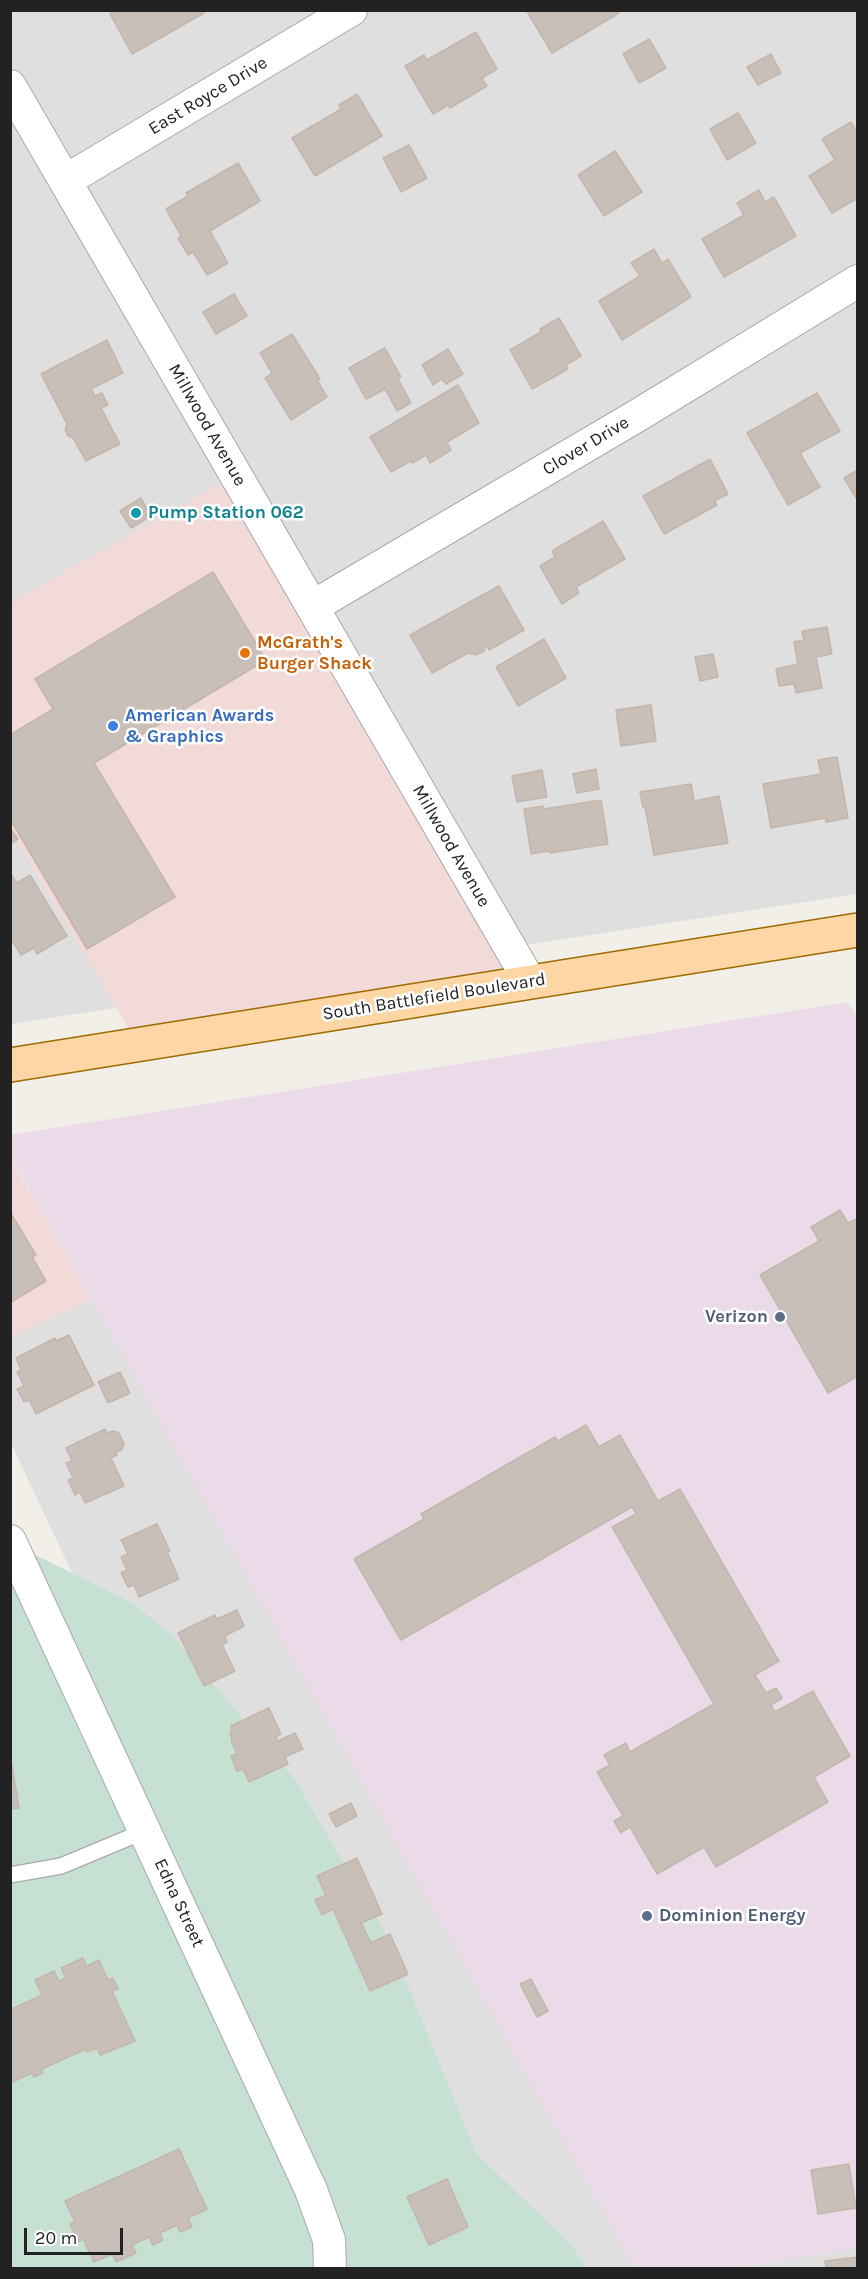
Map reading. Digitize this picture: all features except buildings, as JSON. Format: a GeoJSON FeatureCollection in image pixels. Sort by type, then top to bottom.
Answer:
{"type":"FeatureCollection","features":[{"type":"Feature","properties":{"kind":"main road","name":"South Battlefield Boulevard"},"geometry":{"type":"LineString","coordinates":[[10,1065],[858,930]]}},
{"type":"Feature","properties":{"kind":"street","name":"East Royce Drive"},"geometry":{"type":"LineString","coordinates":[[65,181],[351,10]]}},
{"type":"Feature","properties":{"kind":"street","name":"Millwood Avenue"},"geometry":{"type":"LineString","coordinates":[[10,86],[530,982]]}},
{"type":"Feature","properties":{"kind":"street","name":"Clover Drive"},"geometry":{"type":"LineString","coordinates":[[312,607],[634,417],[858,281]]}},
{"type":"Feature","properties":{"kind":"street","name":"Edna Street"},"geometry":{"type":"LineString","coordinates":[[10,1541],[280,2117],[329,2240],[330,2268]]}},
{"type":"Feature","properties":{"kind":"lane"},"geometry":{"type":"LineString","coordinates":[[10,1875],[61,1866],[145,1830]]}},
{"type":"Feature","properties":{"kind":"shaded area"},"geometry":{"type":"Polygon","coordinates":[[[11,11],[857,11],[857,894],[11,1024],[11,11]]]}},
{"type":"Feature","properties":{"kind":"shaded area"},"geometry":{"type":"Polygon","coordinates":[[[236,475],[530,982],[139,1046],[11,832],[11,602],[236,475]]]}},
{"type":"Feature","properties":{"kind":"shaded area","name":"Dominion Energy"},"geometry":{"type":"Polygon","coordinates":[[[848,1002],[858,1019],[857,2249],[737,2268],[634,2268],[11,1157],[10,1135],[848,1002]]]}},
{"type":"Feature","properties":{"kind":"shaded area"},"geometry":{"type":"Polygon","coordinates":[[[10,1157],[91,1299],[11,1337],[10,1337],[10,1157]]]}},
{"type":"Feature","properties":{"kind":"shaded area"},"geometry":{"type":"Polygon","coordinates":[[[91,1299],[356,1766],[635,2268],[398,2268],[11,1443],[10,1337],[91,1299]]]}},
{"type":"Feature","properties":{"kind":"shaded area"},"geometry":{"type":"Polygon","coordinates":[[[857,2249],[857,2268],[737,2268],[857,2249]]]}},
{"type":"Feature","properties":{"kind":"green space"},"geometry":{"type":"Polygon","coordinates":[[[10,1538],[17,1546],[131,1602],[171,1635],[293,1777],[388,1938],[476,2153],[572,2246],[586,2268],[11,2268],[10,1538]]]}},
{"type":"Feature","properties":{"kind":"place","name":"Pump Station 062"},"geometry":{"type":"Point","coordinates":[136,513]}},
{"type":"Feature","properties":{"kind":"place","name":"McGrath's Burger Shack"},"geometry":{"type":"Point","coordinates":[245,653]}},
{"type":"Feature","properties":{"kind":"place","name":"American Awards & Graphics"},"geometry":{"type":"Point","coordinates":[113,726]}},
{"type":"Feature","properties":{"kind":"place","name":"Verizon"},"geometry":{"type":"Point","coordinates":[780,1317]}},
{"type":"Feature","properties":{"kind":"place","name":"Dominion Energy"},"geometry":{"type":"Point","coordinates":[647,1916]}}]}
